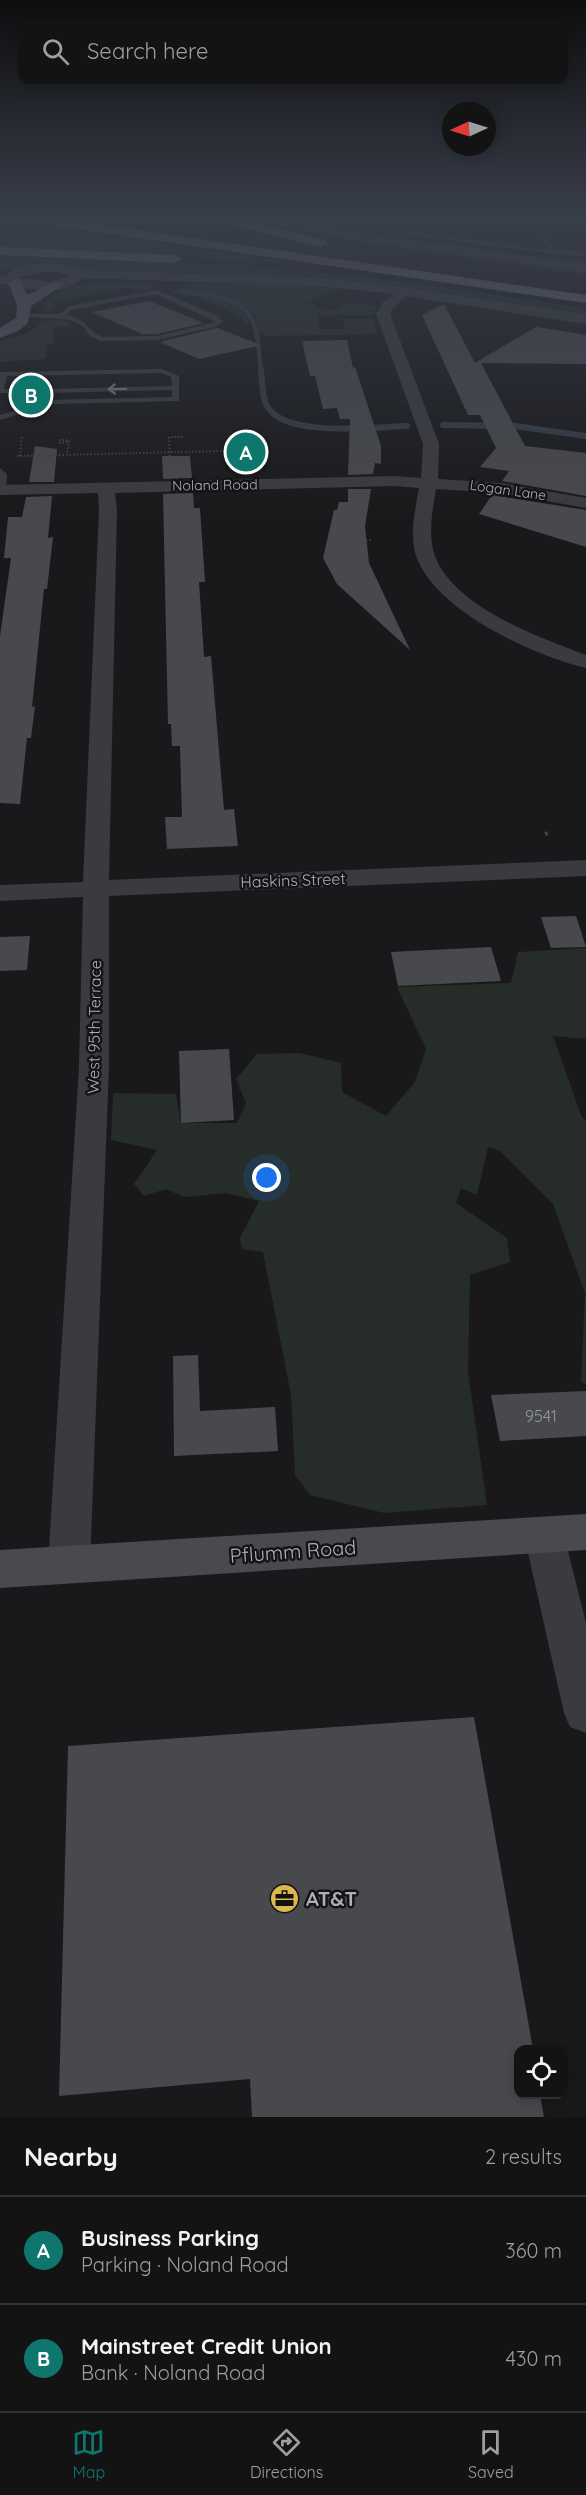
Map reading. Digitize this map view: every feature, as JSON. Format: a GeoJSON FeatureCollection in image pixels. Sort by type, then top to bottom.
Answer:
{"type":"FeatureCollection","features":[{"type":"Feature","properties":{"kind":"main road"},"geometry":{"type":"LineString","coordinates":[[0,333],[13,328],[23,320],[23,317]]}},
{"type":"Feature","properties":{"kind":"main road","name":"Pflumm Road"},"geometry":{"type":"LineString","coordinates":[[0,1569],[565,1533]]}},
{"type":"Feature","properties":{"kind":"street"},"geometry":{"type":"LineString","coordinates":[[383,317],[429,434],[432,458],[422,540],[429,563],[444,586],[470,608],[504,628],[586,662]]}},
{"type":"Feature","properties":{"kind":"street","name":"Noland Road"},"geometry":{"type":"LineString","coordinates":[[1,490],[394,481],[430,483]]}},
{"type":"Feature","properties":{"kind":"street","name":"Logan Lane"},"geometry":{"type":"LineString","coordinates":[[430,483],[501,488],[586,503]]}},
{"type":"Feature","properties":{"kind":"street","name":"West 95th Terrace"},"geometry":{"type":"LineString","coordinates":[[69,1565],[94,1066],[96,888],[108,511],[106,488]]}},
{"type":"Feature","properties":{"kind":"street","name":"Haskins Street"},"geometry":{"type":"LineString","coordinates":[[0,892],[586,868]]}},
{"type":"Feature","properties":{"kind":"street"},"geometry":{"type":"LineString","coordinates":[[565,1533],[586,1713]]}},
{"type":"Feature","properties":{"kind":"lane"},"geometry":{"type":"LineString","coordinates":[[64,317],[85,325],[92,335],[101,339],[157,338],[213,326],[220,322],[215,317]]}},
{"type":"Feature","properties":{"kind":"lane"},"geometry":{"type":"LineString","coordinates":[[0,418],[52,402],[176,399],[175,376],[162,371],[2,375],[0,391],[19,391]]}},
{"type":"Feature","properties":{"kind":"lane"},"geometry":{"type":"LineString","coordinates":[[44,391],[175,388]]}},
{"type":"Feature","properties":{"kind":"lane"},"geometry":{"type":"LineString","coordinates":[[0,471],[3,474],[1,490]]}},
{"type":"Feature","properties":{"kind":"path"},"geometry":{"type":"LineString","coordinates":[[22,436],[18,456],[225,451],[252,455]]}},
{"type":"Feature","properties":{"kind":"path"},"geometry":{"type":"LineString","coordinates":[[170,454],[169,437],[183,438]]}},
{"type":"Feature","properties":{"kind":"path"},"geometry":{"type":"LineString","coordinates":[[59,441],[69,440],[67,455]]}},
{"type":"Feature","properties":{"kind":"path"},"geometry":{"type":"LineString","coordinates":[[366,540],[371,540]]}},
{"type":"Feature","properties":{"kind":"path"},"geometry":{"type":"LineString","coordinates":[[545,834],[551,832]]}},
{"type":"Feature","properties":{"kind":"shaded area"},"geometry":{"type":"Polygon","coordinates":[[[241,317],[246,317],[249,324],[242,324],[244,318],[241,317]]]}},
{"type":"Feature","properties":{"kind":"shaded area"},"geometry":{"type":"Polygon","coordinates":[[[255,317],[318,317],[320,329],[345,329],[343,320],[337,319],[373,319],[377,331],[373,334],[264,336],[265,334],[259,334],[255,317]]]}},
{"type":"Feature","properties":{"kind":"shaded area"},"geometry":{"type":"Polygon","coordinates":[[[42,321],[70,322],[71,326],[54,327],[53,341],[56,341],[47,346],[46,359],[0,362],[0,341],[29,332],[42,321]]]}},
{"type":"Feature","properties":{"kind":"shaded area"},"geometry":{"type":"Polygon","coordinates":[[[586,948],[586,1039],[553,1036],[581,1115],[586,1122],[586,1384],[581,1382],[585,1293],[553,1204],[500,1151],[488,1147],[477,1195],[461,1188],[456,1203],[507,1238],[510,1262],[470,1275],[468,1372],[487,1505],[384,1513],[310,1495],[295,1475],[291,1395],[263,1252],[242,1249],[240,1238],[259,1201],[226,1193],[184,1197],[166,1189],[144,1196],[134,1184],[157,1150],[111,1140],[113,1093],[176,1094],[181,1123],[237,1123],[246,1103],[236,1079],[257,1054],[299,1053],[341,1063],[342,1092],[386,1116],[415,1082],[426,1049],[397,987],[511,983],[518,952],[586,948]]]}},
{"type":"Feature","properties":{"kind":"building"},"geometry":{"type":"Polygon","coordinates":[[[103,317],[188,317],[204,323],[157,334],[142,334],[103,317]]]}},
{"type":"Feature","properties":{"kind":"building"},"geometry":{"type":"Polygon","coordinates":[[[423,317],[451,317],[475,363],[536,327],[586,335],[586,364],[481,363],[525,446],[586,453],[586,496],[502,481],[509,471],[480,467],[496,448],[480,415],[468,415],[423,317]]]}},
{"type":"Feature","properties":{"kind":"building"},"geometry":{"type":"Polygon","coordinates":[[[217,328],[261,345],[199,359],[160,342],[217,328]]]}},
{"type":"Feature","properties":{"kind":"building"},"geometry":{"type":"Polygon","coordinates":[[[347,340],[353,368],[355,367],[381,446],[381,464],[375,463],[373,474],[348,475],[350,419],[340,419],[337,408],[323,409],[315,376],[310,376],[302,341],[347,340]]]}},
{"type":"Feature","properties":{"kind":"building"},"geometry":{"type":"Polygon","coordinates":[[[35,446],[57,449],[54,482],[29,482],[35,446]]]}},
{"type":"Feature","properties":{"kind":"building"},"geometry":{"type":"Polygon","coordinates":[[[162,456],[190,456],[192,478],[163,479],[162,456]]]}},
{"type":"Feature","properties":{"kind":"building"},"geometry":{"type":"Polygon","coordinates":[[[348,489],[371,489],[365,526],[369,563],[410,650],[337,584],[323,558],[334,510],[337,510],[339,502],[348,502],[348,489]]]}},
{"type":"Feature","properties":{"kind":"building"},"geometry":{"type":"Polygon","coordinates":[[[193,493],[194,508],[200,508],[205,582],[199,582],[204,657],[211,656],[224,810],[234,809],[238,846],[167,849],[165,817],[182,817],[180,746],[172,746],[171,724],[168,724],[163,494],[193,493]]]}},
{"type":"Feature","properties":{"kind":"building"},"geometry":{"type":"Polygon","coordinates":[[[492,495],[586,510],[586,547],[479,514],[492,495]]]}},
{"type":"Feature","properties":{"kind":"building"},"geometry":{"type":"Polygon","coordinates":[[[52,496],[48,538],[53,537],[47,589],[44,589],[32,707],[35,706],[31,738],[27,738],[20,804],[0,803],[0,636],[11,558],[4,558],[8,517],[22,517],[26,497],[52,496]]]}},
{"type":"Feature","properties":{"kind":"building"},"geometry":{"type":"Polygon","coordinates":[[[576,916],[586,947],[551,948],[541,917],[576,916]]]}},
{"type":"Feature","properties":{"kind":"building"},"geometry":{"type":"Polygon","coordinates":[[[30,936],[27,970],[0,971],[0,937],[30,936]]]}},
{"type":"Feature","properties":{"kind":"building"},"geometry":{"type":"Polygon","coordinates":[[[491,947],[501,981],[398,986],[391,952],[491,947]]]}},
{"type":"Feature","properties":{"kind":"building"},"geometry":{"type":"Polygon","coordinates":[[[229,1049],[234,1120],[181,1123],[179,1051],[229,1049]]]}},
{"type":"Feature","properties":{"kind":"building"},"geometry":{"type":"Polygon","coordinates":[[[198,1355],[200,1411],[275,1407],[278,1451],[174,1456],[173,1356],[198,1355]]]}},
{"type":"Feature","properties":{"kind":"building"},"geometry":{"type":"Polygon","coordinates":[[[586,1391],[586,1436],[500,1441],[491,1395],[586,1391]]]}},
{"type":"Feature","properties":{"kind":"building","name":"AT&T"},"geometry":{"type":"Polygon","coordinates":[[[474,1717],[532,2045],[514,2045],[514,2099],[541,2099],[544,2117],[252,2117],[250,2079],[59,2096],[68,1746],[474,1717]]]}},
{"type":"Feature","properties":{"kind":"waterway"},"geometry":{"type":"LineString","coordinates":[[250,317],[257,335],[261,370]]}},
{"type":"Feature","properties":{"kind":"waterway"},"geometry":{"type":"LineString","coordinates":[[261,369],[263,393],[267,406],[277,416],[292,423],[310,427],[353,429],[407,426]]}},
{"type":"Feature","properties":{"kind":"waterway"},"geometry":{"type":"LineString","coordinates":[[443,425],[515,426],[586,436]]}},
{"type":"Feature","properties":{"kind":"place","name":"Mainstreet Credit Union"},"geometry":{"type":"Point","coordinates":[31,395]}},
{"type":"Feature","properties":{"kind":"place","name":"Business Parking"},"geometry":{"type":"Point","coordinates":[246,452]}},
{"type":"Feature","properties":{"kind":"place","name":"AT&T"},"geometry":{"type":"Point","coordinates":[285,1898]}}]}
